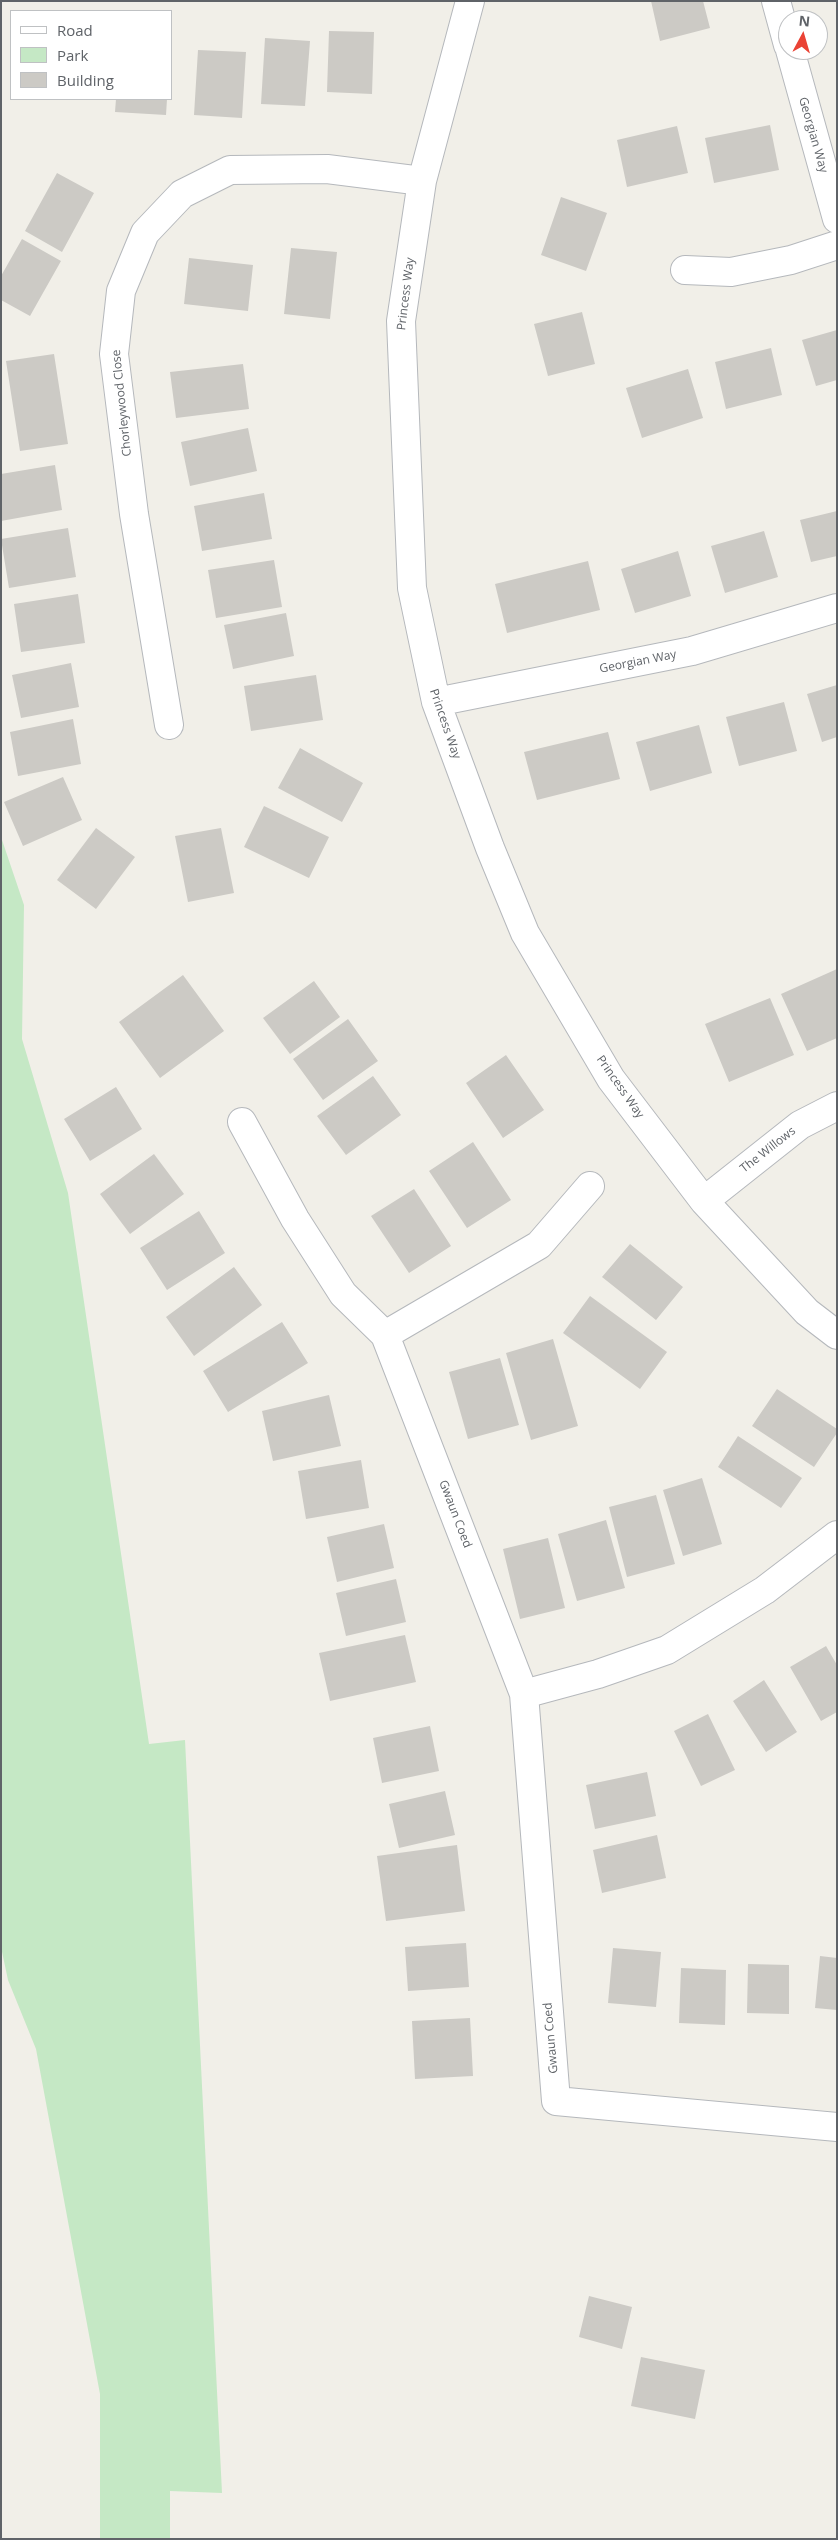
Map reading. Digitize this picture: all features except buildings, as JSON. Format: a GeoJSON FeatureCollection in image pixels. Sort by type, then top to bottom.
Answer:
{"type":"FeatureCollection","features":[{"type":"Feature","properties":{"kind":"street","name":"Princess Way"},"geometry":{"type":"LineString","coordinates":[[470,1],[422,181],[401,321],[412,588],[436,702],[490,848],[526,933],[612,1079],[704,1201],[807,1312],[837,1335]]}},
{"type":"Feature","properties":{"kind":"street","name":"Georgian Way"},"geometry":{"type":"LineString","coordinates":[[793,60],[837,219]]}},
{"type":"Feature","properties":{"kind":"street","name":"Chorleywood Close"},"geometry":{"type":"LineString","coordinates":[[169,725],[134,514],[114,354],[121,291],[145,233],[182,194],[230,170],[327,169],[422,181]]}},
{"type":"Feature","properties":{"kind":"street"},"geometry":{"type":"LineString","coordinates":[[685,270],[731,272],[791,260],[837,245]]}},
{"type":"Feature","properties":{"kind":"street","name":"Georgian Way"},"geometry":{"type":"LineString","coordinates":[[436,702],[692,651],[837,608]]}},
{"type":"Feature","properties":{"kind":"street","name":"The Willows"},"geometry":{"type":"LineString","coordinates":[[704,1201],[800,1125],[837,1106]]}},
{"type":"Feature","properties":{"kind":"street","name":"Gwaun Coed"},"geometry":{"type":"LineString","coordinates":[[242,1122],[295,1219],[343,1294],[386,1334],[524,1694],[556,2101],[837,2127]]}},
{"type":"Feature","properties":{"kind":"street"},"geometry":{"type":"LineString","coordinates":[[386,1334],[539,1245],[590,1186]]}},
{"type":"Feature","properties":{"kind":"street"},"geometry":{"type":"LineString","coordinates":[[524,1694],[598,1674],[667,1650],[765,1590],[837,1535]]}},
{"type":"Feature","properties":{"kind":"green space"},"geometry":{"type":"Polygon","coordinates":[[[1,837],[24,905],[22,1039],[68,1193],[149,1744],[185,1740],[222,2493],[170,2491],[170,2539],[100,2539],[100,2394],[36,2049],[8,1980],[1,1947],[1,837]]]}}]}
